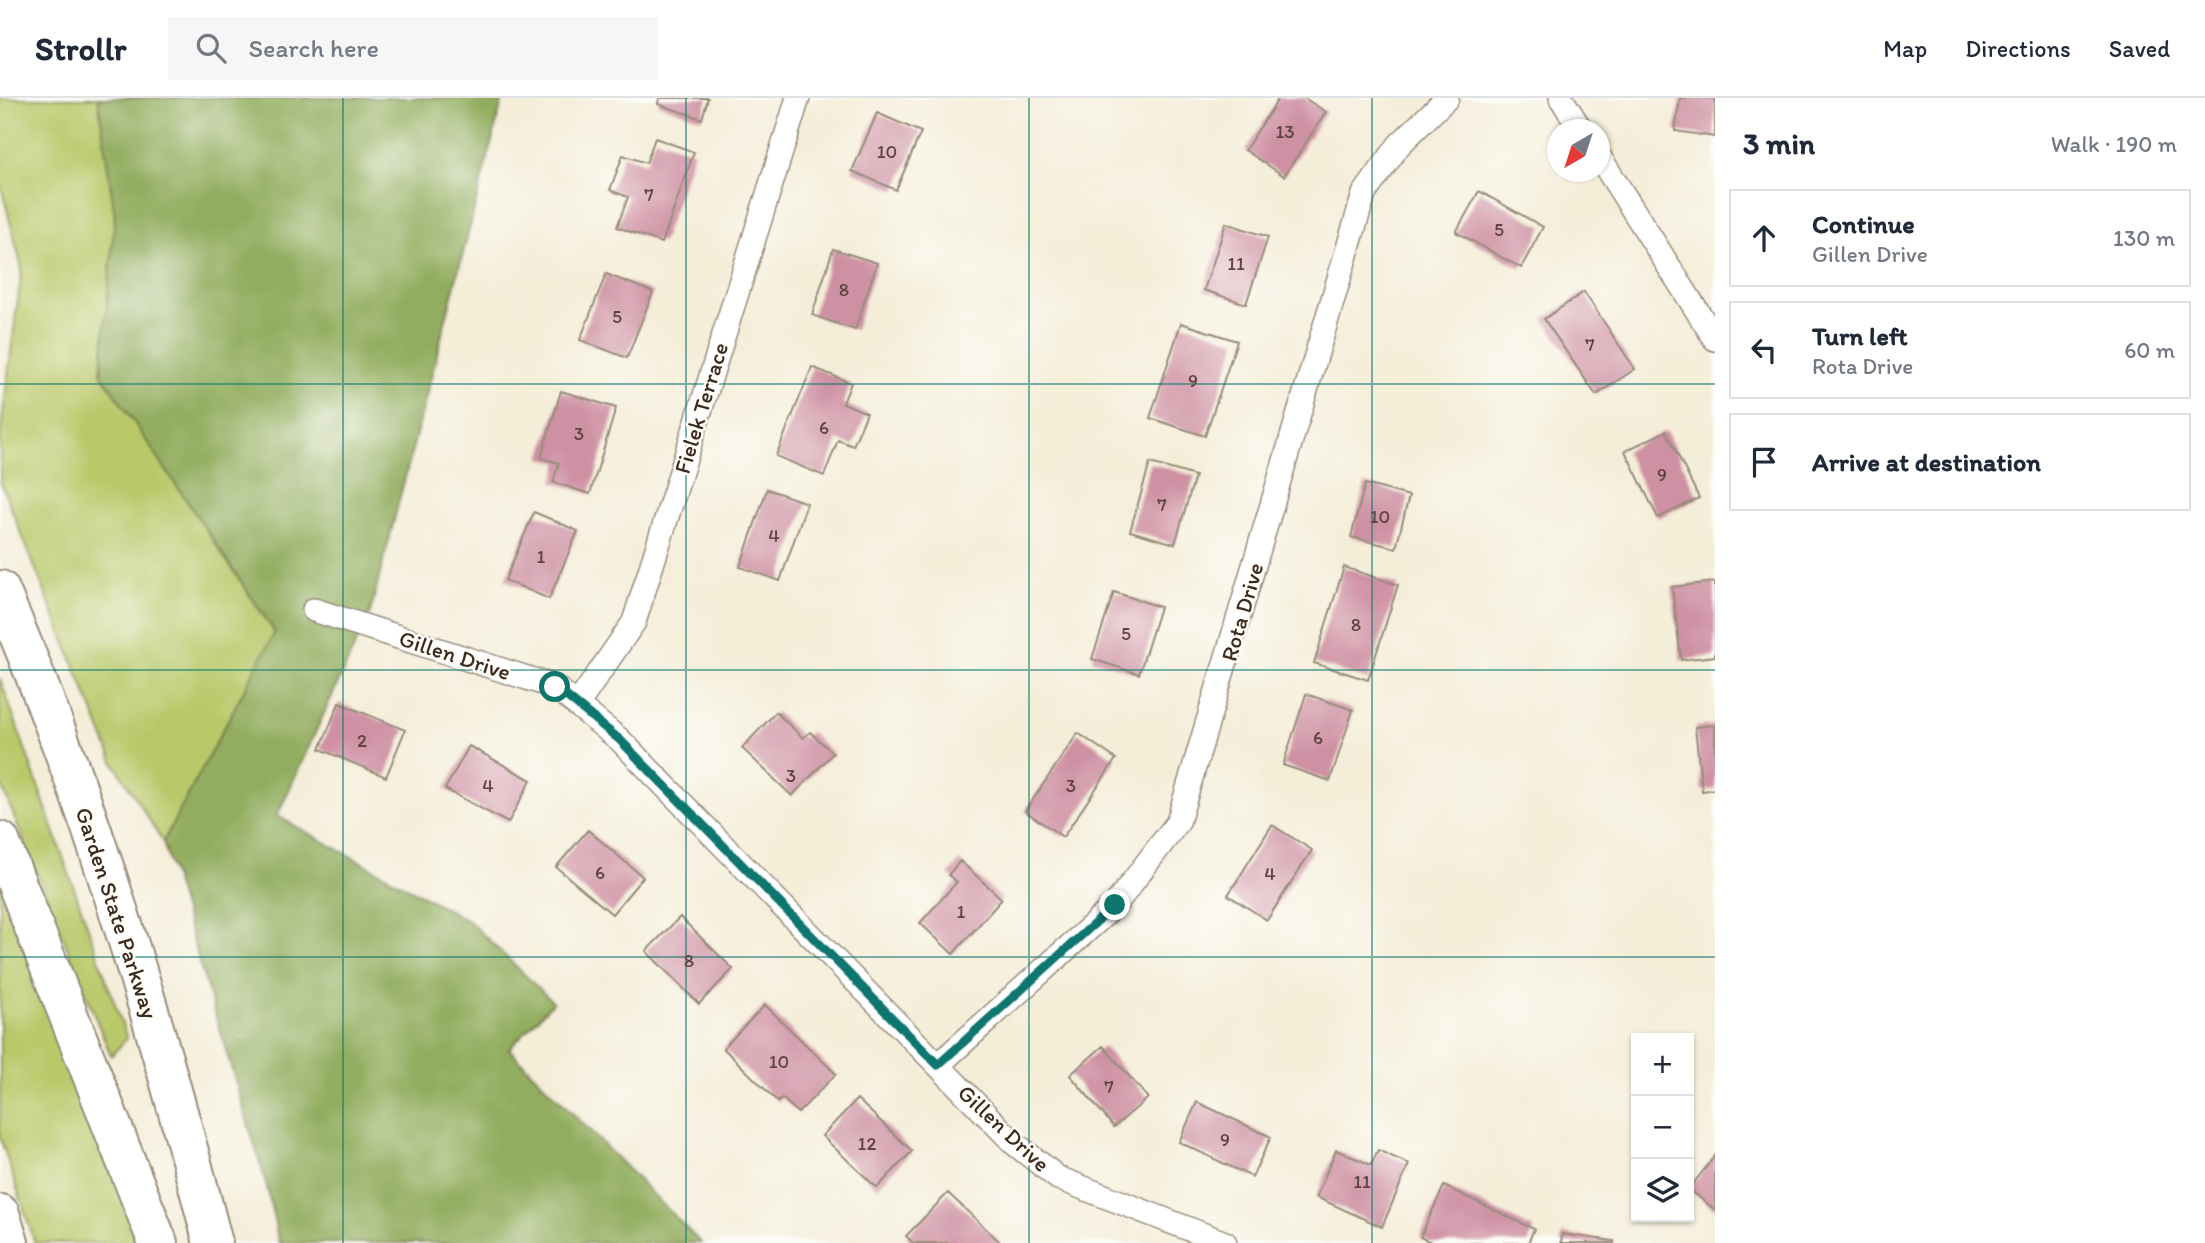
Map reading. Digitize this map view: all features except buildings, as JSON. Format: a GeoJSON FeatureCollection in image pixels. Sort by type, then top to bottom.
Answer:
{"type":"FeatureCollection","features":[{"type":"Feature","properties":{"kind":"highway","name":"Garden State Parkway"},"geometry":{"type":"LineString","coordinates":[[0,590],[47,706],[114,901],[164,1060],[213,1243]]}},
{"type":"Feature","properties":{"kind":"highway"},"geometry":{"type":"LineString","coordinates":[[0,841],[158,1243]]}},
{"type":"Feature","properties":{"kind":"highway"},"geometry":{"type":"LineString","coordinates":[[0,1214],[9,1243]]}},
{"type":"Feature","properties":{"kind":"street","name":"Fielek Terrace"},"geometry":{"type":"LineString","coordinates":[[578,705],[634,622],[797,98]]}},
{"type":"Feature","properties":{"kind":"street","name":"Rota Drive"},"geometry":{"type":"LineString","coordinates":[[938,1065],[1115,905],[1178,822],[1364,194],[1399,145],[1447,98]]}},
{"type":"Feature","properties":{"kind":"street"},"geometry":{"type":"LineString","coordinates":[[1561,98],[1574,119]]}},
{"type":"Feature","properties":{"kind":"street"},"geometry":{"type":"LineString","coordinates":[[1610,174],[1715,339]]}},
{"type":"Feature","properties":{"kind":"street","name":"Gillen Drive"},"geometry":{"type":"LineString","coordinates":[[314,610],[555,687],[620,740],[1014,1143],[1058,1178],[1224,1243]]}},
{"type":"Feature","properties":{"kind":"green space"},"geometry":{"type":"Polygon","coordinates":[[[0,98],[98,98],[115,216],[101,373],[275,633],[163,842],[114,763],[0,481],[0,436],[22,268],[0,182],[0,98]]]}},
{"type":"Feature","properties":{"kind":"green space"},"geometry":{"type":"Polygon","coordinates":[[[98,98],[503,98],[370,613],[277,816],[469,921],[553,1002],[509,1049],[701,1243],[279,1243],[266,1183],[163,842],[275,632],[101,373],[115,216],[98,98]]]}},
{"type":"Feature","properties":{"kind":"green space"},"geometry":{"type":"Polygon","coordinates":[[[0,678],[127,1038],[111,1056],[0,782],[0,678]]]}},
{"type":"Feature","properties":{"kind":"green space"},"geometry":{"type":"Polygon","coordinates":[[[0,877],[149,1243],[35,1243],[0,1137],[0,877]]]}},
{"type":"Feature","properties":{"kind":"route"},"geometry":{"type":"LineString","coordinates":[[555,687],[620,740],[938,1065],[1115,905]]}}]}
